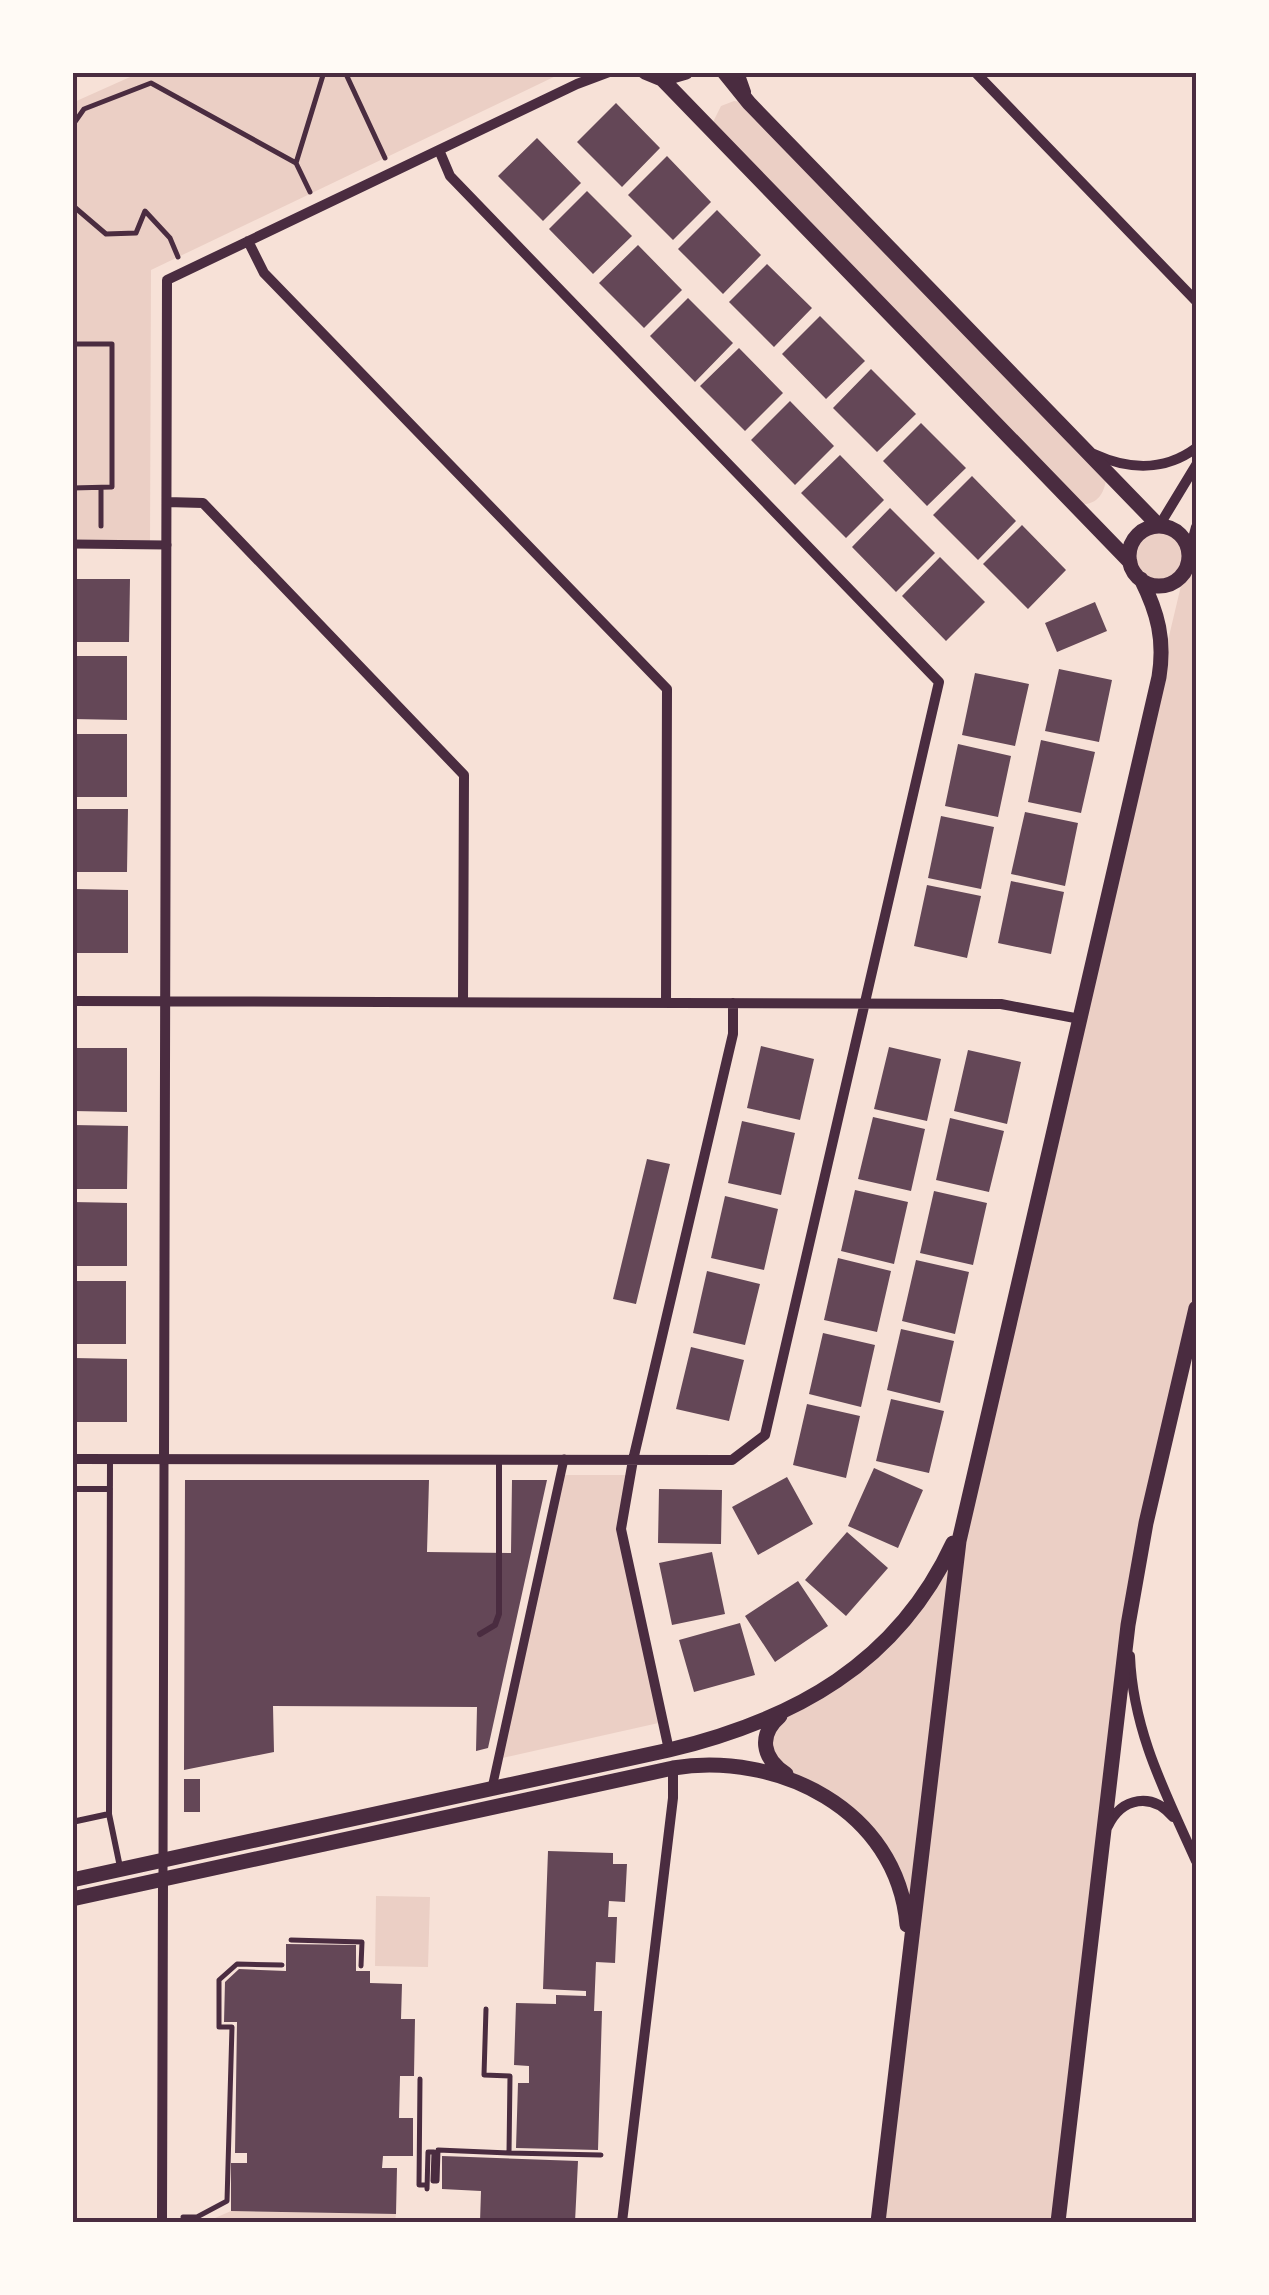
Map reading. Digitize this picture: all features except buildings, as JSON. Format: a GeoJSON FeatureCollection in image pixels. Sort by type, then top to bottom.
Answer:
{"type":"FeatureCollection","features":[{"type":"Feature","properties":{"kind":"street"},"geometry":{"type":"LineString","coordinates":[[577,84],[588,72]]}},
{"type":"Feature","properties":{"kind":"street"},"geometry":{"type":"LineString","coordinates":[[162,2222],[167,280],[609,72]]}},
{"type":"Feature","properties":{"kind":"street"},"geometry":{"type":"LineString","coordinates":[[645,72],[662,79],[1130,562],[1159,623],[1159,677],[958,1541],[878,2222]]}},
{"type":"Feature","properties":{"kind":"street"},"geometry":{"type":"LineString","coordinates":[[662,79],[686,72]]}},
{"type":"Feature","properties":{"kind":"street"},"geometry":{"type":"LineString","coordinates":[[724,72],[749,103],[1159,526],[1180,534],[1193,561]]}},
{"type":"Feature","properties":{"kind":"street"},"geometry":{"type":"LineString","coordinates":[[739,72],[749,103]]}},
{"type":"Feature","properties":{"kind":"street"},"geometry":{"type":"LineString","coordinates":[[976,72],[1196,301]]}},
{"type":"Feature","properties":{"kind":"street"},"geometry":{"type":"LineString","coordinates":[[72,1459],[732,1460],[765,1435],[939,682],[450,176],[438,150]]}},
{"type":"Feature","properties":{"kind":"street"},"geometry":{"type":"LineString","coordinates":[[248,241],[264,273],[667,689],[666,1002]]}},
{"type":"Feature","properties":{"kind":"street"},"geometry":{"type":"LineString","coordinates":[[1086,451],[1106,460],[1144,466],[1164,465],[1196,448]]}},
{"type":"Feature","properties":{"kind":"street"},"geometry":{"type":"LineString","coordinates":[[1130,562],[1130,547],[1135,538],[1142,531],[1159,526],[1196,465]]}},
{"type":"Feature","properties":{"kind":"street"},"geometry":{"type":"LineString","coordinates":[[167,502],[203,502],[464,775],[463,1002]]}},
{"type":"Feature","properties":{"kind":"street"},"geometry":{"type":"LineString","coordinates":[[1141,579],[1149,584],[1170,584],[1185,570],[1193,561],[1196,527]]}},
{"type":"Feature","properties":{"kind":"street"},"geometry":{"type":"LineString","coordinates":[[72,544],[166,545]]}},
{"type":"Feature","properties":{"kind":"street"},"geometry":{"type":"LineString","coordinates":[[72,1001],[1012,1004],[1080,1019]]}},
{"type":"Feature","properties":{"kind":"street"},"geometry":{"type":"LineString","coordinates":[[669,1750],[621,1529],[633,1460],[733,1034],[733,1003]]}},
{"type":"Feature","properties":{"kind":"street"},"geometry":{"type":"LineString","coordinates":[[1058,2222],[1128,1625],[1146,1523],[1196,1308]]}},
{"type":"Feature","properties":{"kind":"street"},"geometry":{"type":"LineString","coordinates":[[492,1788],[564,1459]]}},
{"type":"Feature","properties":{"kind":"street"},"geometry":{"type":"LineString","coordinates":[[72,1880],[669,1750],[787,1710],[825,1690],[890,1636],[935,1578],[955,1539],[967,1502]]}},
{"type":"Feature","properties":{"kind":"street"},"geometry":{"type":"LineString","coordinates":[[1128,1625],[1136,1714],[1147,1751],[1196,1861]]}},
{"type":"Feature","properties":{"kind":"street"},"geometry":{"type":"LineString","coordinates":[[787,1710],[772,1723],[764,1744],[769,1759],[792,1778],[834,1802],[870,1836],[894,1876],[906,1918],[908,1969]]}},
{"type":"Feature","properties":{"kind":"street"},"geometry":{"type":"LineString","coordinates":[[72,1899],[673,1768],[730,1764],[792,1778]]}},
{"type":"Feature","properties":{"kind":"street"},"geometry":{"type":"LineString","coordinates":[[622,2222],[673,1768]]}},
{"type":"Feature","properties":{"kind":"street"},"geometry":{"type":"LineString","coordinates":[[1101,1854],[1111,1819],[1134,1800],[1159,1803],[1182,1830]]}},
{"type":"Feature","properties":{"kind":"lane"},"geometry":{"type":"LineString","coordinates":[[110,1459],[109,1814],[121,1870]]}},
{"type":"Feature","properties":{"kind":"lane"},"geometry":{"type":"LineString","coordinates":[[480,1634],[496,1625],[500,1614],[500,1459]]}},
{"type":"Feature","properties":{"kind":"lane"},"geometry":{"type":"LineString","coordinates":[[72,1489],[110,1489]]}},
{"type":"Feature","properties":{"kind":"lane"},"geometry":{"type":"LineString","coordinates":[[72,1822],[109,1814]]}},
{"type":"Feature","properties":{"kind":"path"},"geometry":{"type":"LineString","coordinates":[[296,163],[324,72]]}},
{"type":"Feature","properties":{"kind":"path"},"geometry":{"type":"LineString","coordinates":[[345,72],[385,158]]}},
{"type":"Feature","properties":{"kind":"path"},"geometry":{"type":"LineString","coordinates":[[72,126],[84,109],[151,83],[296,163],[311,193]]}},
{"type":"Feature","properties":{"kind":"path"},"geometry":{"type":"LineString","coordinates":[[72,204],[106,234],[136,233],[145,212],[170,238],[178,256]]}},
{"type":"Feature","properties":{"kind":"path"},"geometry":{"type":"LineString","coordinates":[[72,344],[112,344],[112,487],[72,488]]}},
{"type":"Feature","properties":{"kind":"path"},"geometry":{"type":"LineString","coordinates":[[100,488],[101,544]]}},
{"type":"Feature","properties":{"kind":"path"},"geometry":{"type":"LineString","coordinates":[[290,1940],[362,1942],[361,1966]]}},
{"type":"Feature","properties":{"kind":"path"},"geometry":{"type":"LineString","coordinates":[[183,2217],[197,2217],[228,2201],[232,2027],[219,2026],[220,1980],[237,1964],[282,1965]]}},
{"type":"Feature","properties":{"kind":"path"},"geometry":{"type":"LineString","coordinates":[[486,2009],[484,2075],[510,2076],[508,2153]]}},
{"type":"Feature","properties":{"kind":"path"},"geometry":{"type":"LineString","coordinates":[[420,2079],[419,2185],[427,2187],[428,2152],[434,2152],[433,2181],[437,2181],[438,2150],[601,2156]]}},
{"type":"Feature","properties":{"kind":"shaded area"},"geometry":{"type":"Polygon","coordinates":[[[139,73],[562,73],[151,270],[150,545],[73,544],[72,103],[139,73]]]}},
{"type":"Feature","properties":{"kind":"shaded area"},"geometry":{"type":"Polygon","coordinates":[[[734,101],[749,103],[1107,473],[1098,498],[1089,504],[1074,504],[714,134],[714,120],[721,106],[734,101]]]}},
{"type":"Feature","properties":{"kind":"shaded area"},"geometry":{"type":"Polygon","coordinates":[[[1152,526],[1175,531],[1188,551],[1196,527],[1196,1308],[1146,1523],[1058,2222],[878,2222],[906,1917],[870,1836],[769,1759],[772,1723],[871,1655],[955,1539],[1184,573],[1154,584],[1142,580],[1134,571],[1131,548],[1138,536],[1152,526]]]}},
{"type":"Feature","properties":{"kind":"shaded area"},"geometry":{"type":"Polygon","coordinates":[[[561,1475],[633,1475],[621,1529],[663,1722],[498,1759],[561,1475]]]}},
{"type":"Feature","properties":{"kind":"shaded area"},"geometry":{"type":"Polygon","coordinates":[[[376,1896],[430,1897],[428,1967],[375,1966],[376,1896]]]}},
{"type":"Feature","properties":{"kind":"shaded area"},"geometry":{"type":"Polygon","coordinates":[[[231,2211],[396,2214],[395,2222],[206,2222],[231,2211]]]}}]}
